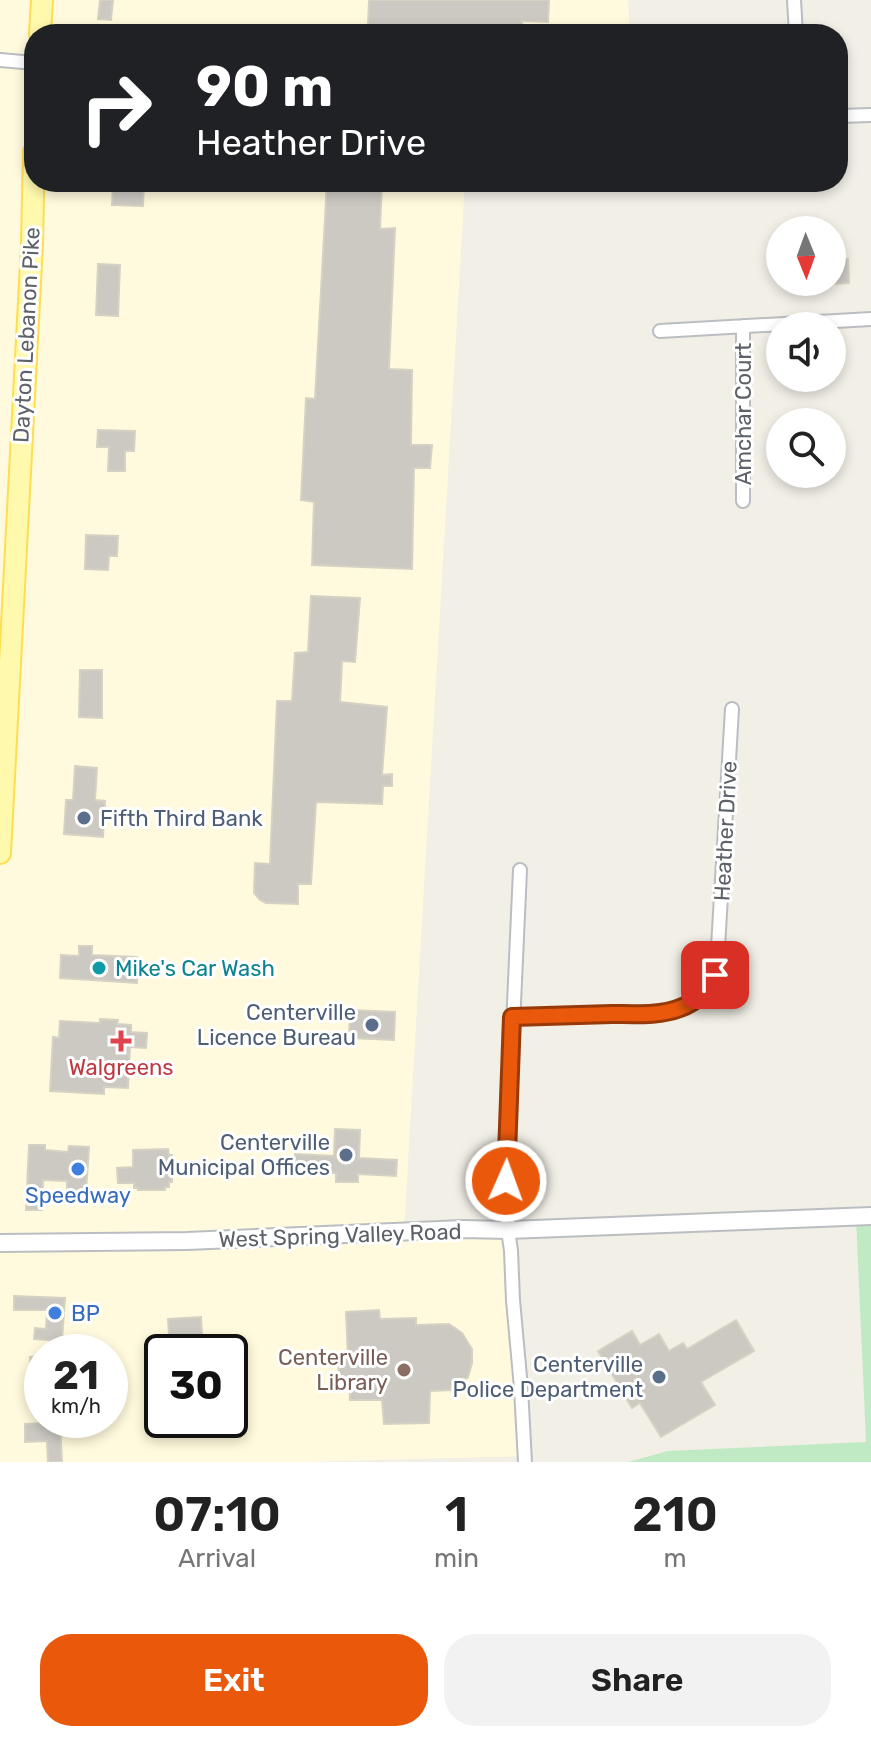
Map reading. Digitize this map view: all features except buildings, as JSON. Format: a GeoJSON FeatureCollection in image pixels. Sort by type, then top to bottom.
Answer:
{"type":"FeatureCollection","features":[{"type":"Feature","properties":{"kind":"main road"},"geometry":{"type":"LineString","coordinates":[[41,24],[42,0]]}},
{"type":"Feature","properties":{"kind":"main road","name":"Dayton Lebanon Pike"},"geometry":{"type":"LineString","coordinates":[[0,853],[6,626],[33,192]]}},
{"type":"Feature","properties":{"kind":"street"},"geometry":{"type":"LineString","coordinates":[[794,0],[795,24]]}},
{"type":"Feature","properties":{"kind":"street"},"geometry":{"type":"LineString","coordinates":[[0,60],[24,62]]}},
{"type":"Feature","properties":{"kind":"street"},"geometry":{"type":"LineString","coordinates":[[848,116],[871,115]]}},
{"type":"Feature","properties":{"kind":"street"},"geometry":{"type":"LineString","coordinates":[[660,331],[871,319]]}},
{"type":"Feature","properties":{"kind":"street","name":"Amchar Court"},"geometry":{"type":"LineString","coordinates":[[743,326],[743,501]]}},
{"type":"Feature","properties":{"kind":"street","name":"Heather Drive"},"geometry":{"type":"LineString","coordinates":[[512,1017],[669,1011],[696,1000],[711,984],[717,964],[732,709]]}},
{"type":"Feature","properties":{"kind":"street"},"geometry":{"type":"LineString","coordinates":[[520,870],[506,1181],[525,1462]]}},
{"type":"Feature","properties":{"kind":"street","name":"West Spring Valley Road"},"geometry":{"type":"LineString","coordinates":[[0,1243],[187,1241],[871,1216]]}},
{"type":"Feature","properties":{"kind":"shaded area"},"geometry":{"type":"Polygon","coordinates":[[[0,0],[628,0],[629,24],[24,24],[24,192],[464,192],[404,1231],[508,1230],[525,1456],[304,1462],[0,1462],[0,0]]]}},
{"type":"Feature","properties":{"kind":"green space"},"geometry":{"type":"Polygon","coordinates":[[[871,1216],[871,1462],[628,1462],[668,1451],[866,1442],[856,1217],[871,1216]]]}},
{"type":"Feature","properties":{"kind":"place","name":"Fifth Third Bank"},"geometry":{"type":"Point","coordinates":[84,818]}},
{"type":"Feature","properties":{"kind":"place","name":"Mike's Car Wash"},"geometry":{"type":"Point","coordinates":[99,968]}},
{"type":"Feature","properties":{"kind":"place","name":"Centerville Licence Bureau"},"geometry":{"type":"Point","coordinates":[372,1025]}},
{"type":"Feature","properties":{"kind":"place","name":"Walgreens"},"geometry":{"type":"Point","coordinates":[121,1041]}},
{"type":"Feature","properties":{"kind":"place","name":"Centerville Municipal Offices"},"geometry":{"type":"Point","coordinates":[346,1155]}},
{"type":"Feature","properties":{"kind":"place","name":"Speedway"},"geometry":{"type":"Point","coordinates":[78,1169]}},
{"type":"Feature","properties":{"kind":"place","name":"BP"},"geometry":{"type":"Point","coordinates":[55,1313]}},
{"type":"Feature","properties":{"kind":"place","name":"Centerville Library"},"geometry":{"type":"Point","coordinates":[404,1370]}},
{"type":"Feature","properties":{"kind":"place","name":"Centerville Police Department"},"geometry":{"type":"Point","coordinates":[659,1377]}},
{"type":"Feature","properties":{"kind":"route"},"geometry":{"type":"LineString","coordinates":[[506,1181],[512,1017],[669,1011],[696,1000],[715,975]]}}]}
